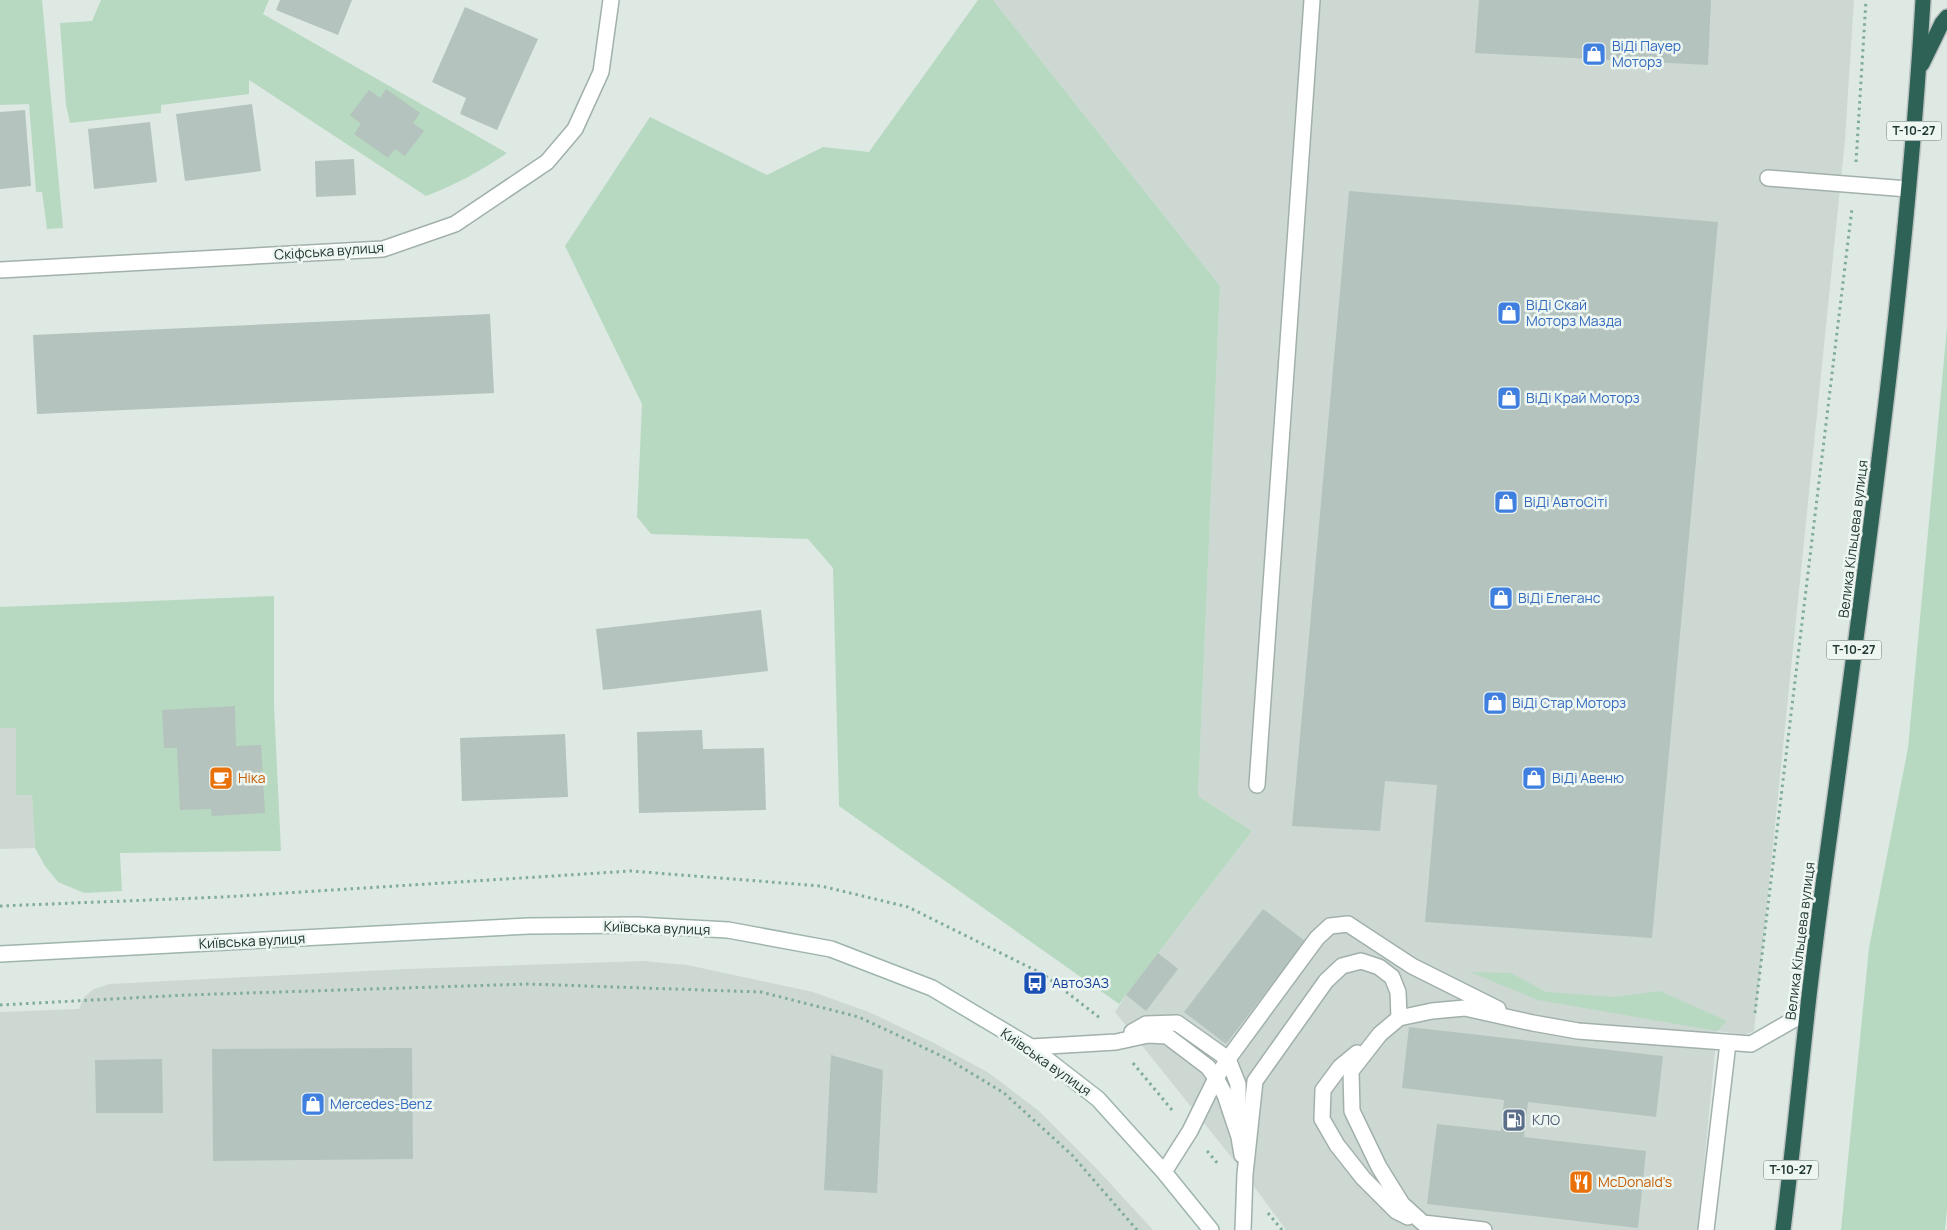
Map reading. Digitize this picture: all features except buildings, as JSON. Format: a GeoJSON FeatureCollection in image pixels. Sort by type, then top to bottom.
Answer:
{"type":"FeatureCollection","features":[{"type":"Feature","properties":{"kind":"highway","name":"Велика Кільцева вулиця"},"geometry":{"type":"LineString","coordinates":[[1783,1230],[1798,1111],[1807,1012],[1880,451],[1908,189],[1919,72],[1923,0]]}},
{"type":"Feature","properties":{"kind":"highway"},"geometry":{"type":"LineString","coordinates":[[1919,72],[1942,23],[1947,17]]}},
{"type":"Feature","properties":{"kind":"main road","name":"Скіфська вулиця"},"geometry":{"type":"LineString","coordinates":[[0,270],[383,249],[455,224],[546,162],[575,129],[601,72],[611,0]]}},
{"type":"Feature","properties":{"kind":"main road"},"geometry":{"type":"LineString","coordinates":[[1257,785],[1312,0]]}},
{"type":"Feature","properties":{"kind":"main road"},"geometry":{"type":"LineString","coordinates":[[1768,178],[1908,189]]}},
{"type":"Feature","properties":{"kind":"main road"},"geometry":{"type":"LineString","coordinates":[[1164,1172],[1190,1131],[1216,1078],[1228,1059],[1317,938],[1330,926],[1348,924],[1412,966],[1503,1011],[1533,1023]]}},
{"type":"Feature","properties":{"kind":"main road","name":"Київська вулиця"},"geometry":{"type":"LineString","coordinates":[[0,954],[529,926],[637,925],[728,930],[831,949],[932,988],[1031,1048],[1098,1099],[1164,1172],[1211,1230]]}},
{"type":"Feature","properties":{"kind":"main road"},"geometry":{"type":"LineString","coordinates":[[1242,1230],[1245,1174],[1255,1081],[1326,981],[1342,966],[1361,961],[1379,966],[1392,977],[1395,984],[1398,992],[1399,1018]]}},
{"type":"Feature","properties":{"kind":"main road"},"geometry":{"type":"LineString","coordinates":[[1484,1230],[1423,1224],[1396,1211],[1363,1178],[1337,1145],[1322,1120],[1323,1090],[1340,1068],[1399,1018],[1432,1011],[1465,1008],[1578,1031],[1751,1044],[1807,1012]]}},
{"type":"Feature","properties":{"kind":"main road"},"geometry":{"type":"LineString","coordinates":[[1116,1042],[1146,1024],[1177,1023],[1228,1059],[1238,1084],[1238,1137]]}},
{"type":"Feature","properties":{"kind":"main road"},"geometry":{"type":"LineString","coordinates":[[1031,1048],[1116,1042],[1148,1034],[1167,1036],[1208,1067],[1216,1078],[1225,1095],[1238,1137],[1245,1174]]}},
{"type":"Feature","properties":{"kind":"main road"},"geometry":{"type":"LineString","coordinates":[[1380,1034],[1351,1071],[1352,1111],[1379,1167],[1402,1204],[1423,1224]]}},
{"type":"Feature","properties":{"kind":"main road"},"geometry":{"type":"LineString","coordinates":[[1706,1230],[1728,1043]]}},
{"type":"Feature","properties":{"kind":"path"},"geometry":{"type":"LineString","coordinates":[[1751,1044],[1855,184],[1866,0]]}},
{"type":"Feature","properties":{"kind":"path"},"geometry":{"type":"LineString","coordinates":[[0,1005],[186,995],[528,984],[761,992],[859,1017],[948,1059],[1004,1093],[1072,1155],[1138,1230]]}},
{"type":"Feature","properties":{"kind":"path"},"geometry":{"type":"LineString","coordinates":[[1116,1042],[1215,1161]]}},
{"type":"Feature","properties":{"kind":"shaded area"},"geometry":{"type":"Polygon","coordinates":[[[993,0],[1854,0],[1845,140],[1754,1031],[1745,1035],[1717,1031],[1698,1230],[1286,1230],[1245,1174],[1115,1012],[1252,831],[1198,796],[1220,286],[993,0]]]}},
{"type":"Feature","properties":{"kind":"shaded area"},"geometry":{"type":"Polygon","coordinates":[[[0,728],[16,728],[16,795],[32,795],[35,848],[0,849],[0,728]]]}},
{"type":"Feature","properties":{"kind":"shaded area"},"geometry":{"type":"Polygon","coordinates":[[[643,961],[687,965],[813,992],[869,1012],[934,1043],[989,1073],[1039,1111],[1097,1169],[1153,1230],[0,1230],[0,1012],[79,1009],[84,997],[94,989],[109,984],[406,969],[643,961]]]}},
{"type":"Feature","properties":{"kind":"green space"},"geometry":{"type":"Polygon","coordinates":[[[0,0],[42,0],[63,228],[47,229],[42,192],[36,192],[29,104],[0,105],[0,0]]]}},
{"type":"Feature","properties":{"kind":"green space"},"geometry":{"type":"Polygon","coordinates":[[[101,0],[269,0],[263,14],[507,153],[468,177],[426,196],[249,80],[249,94],[161,105],[161,113],[70,123],[66,105],[60,23],[92,21],[101,0]]]}},
{"type":"Feature","properties":{"kind":"green space"},"geometry":{"type":"Polygon","coordinates":[[[978,0],[993,0],[1220,286],[1198,796],[1252,831],[1119,1004],[839,806],[833,568],[808,539],[651,534],[637,517],[642,404],[565,246],[650,117],[767,175],[823,147],[869,152],[978,0]]]}},
{"type":"Feature","properties":{"kind":"green space"},"geometry":{"type":"Polygon","coordinates":[[[1947,327],[1947,1209],[1945,1230],[1841,1230],[1869,948],[1908,748],[1947,327]]]}},
{"type":"Feature","properties":{"kind":"green space"},"geometry":{"type":"Polygon","coordinates":[[[274,596],[274,705],[281,851],[120,853],[122,891],[84,893],[58,882],[45,866],[35,848],[32,795],[16,795],[16,728],[0,728],[0,607],[274,596]]]}},
{"type":"Feature","properties":{"kind":"green space"},"geometry":{"type":"Polygon","coordinates":[[[1470,972],[1511,973],[1546,992],[1615,997],[1660,991],[1727,1021],[1717,1031],[1538,1000],[1470,972]]]}},
{"type":"Feature","properties":{"kind":"place","name":"ВіДі Пауер Моторз"},"geometry":{"type":"Point","coordinates":[1594,54]}},
{"type":"Feature","properties":{"kind":"place","name":"ВіДі Скай Моторз Мазда"},"geometry":{"type":"Point","coordinates":[1509,313]}},
{"type":"Feature","properties":{"kind":"place","name":"ВіДі Край Моторз"},"geometry":{"type":"Point","coordinates":[1509,398]}},
{"type":"Feature","properties":{"kind":"place","name":"ВіДі АвтоСіті"},"geometry":{"type":"Point","coordinates":[1506,502]}},
{"type":"Feature","properties":{"kind":"place","name":"ВіДі Елеганс"},"geometry":{"type":"Point","coordinates":[1501,598]}},
{"type":"Feature","properties":{"kind":"place","name":"ВіДі Стар Моторз"},"geometry":{"type":"Point","coordinates":[1495,703]}},
{"type":"Feature","properties":{"kind":"place","name":"Ніка"},"geometry":{"type":"Point","coordinates":[221,778]}},
{"type":"Feature","properties":{"kind":"place","name":"ВіДі Авеню"},"geometry":{"type":"Point","coordinates":[1534,778]}},
{"type":"Feature","properties":{"kind":"place","name":"АвтоЗАЗ"},"geometry":{"type":"Point","coordinates":[1035,983]}},
{"type":"Feature","properties":{"kind":"place","name":"Mercedes-Benz"},"geometry":{"type":"Point","coordinates":[313,1104]}},
{"type":"Feature","properties":{"kind":"place","name":"КЛО"},"geometry":{"type":"Point","coordinates":[1514,1120]}},
{"type":"Feature","properties":{"kind":"place","name":"McDonald's"},"geometry":{"type":"Point","coordinates":[1581,1182]}}]}
